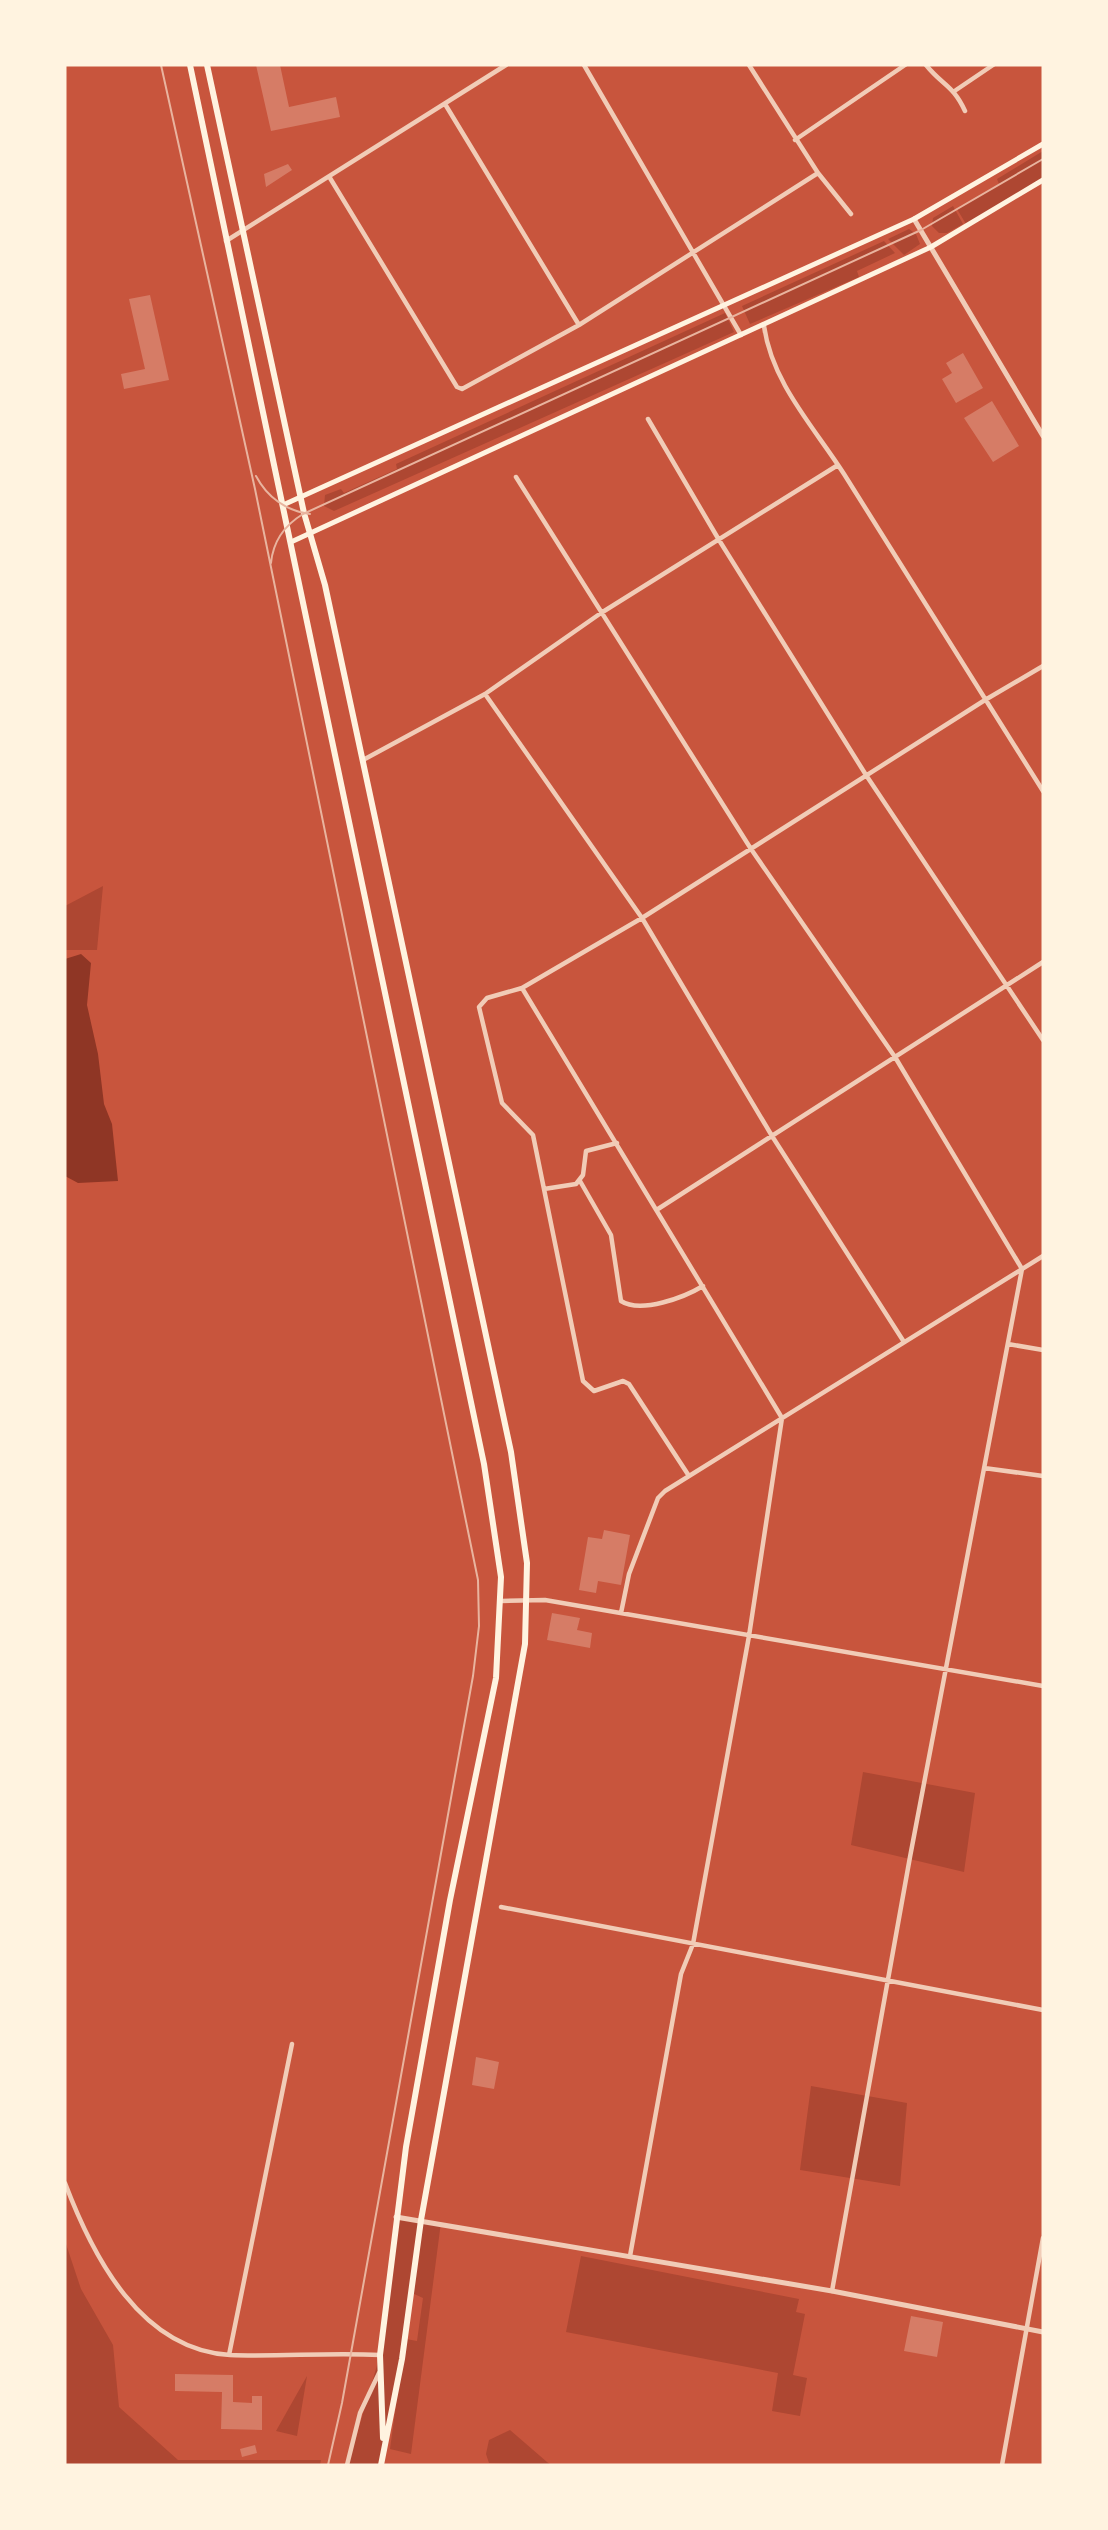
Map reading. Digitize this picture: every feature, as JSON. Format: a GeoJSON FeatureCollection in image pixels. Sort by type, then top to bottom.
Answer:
{"type":"FeatureCollection","features":[{"type":"Feature","properties":{"kind":"main road"},"geometry":{"type":"LineString","coordinates":[[190,65],[225,242],[283,505],[484,1464],[499,1557],[501,1601],[496,1678],[446,1924],[396,2217],[380,2355],[383,2443]]}},
{"type":"Feature","properties":{"kind":"main road"},"geometry":{"type":"LineString","coordinates":[[207,65],[301,499],[325,586],[363,760],[511,1452],[524,1525],[528,1600],[525,1644],[421,2220],[402,2359],[383,2443],[381,2465]]}},
{"type":"Feature","properties":{"kind":"main road"},"geometry":{"type":"LineString","coordinates":[[283,505],[914,219],[1043,144]]}},
{"type":"Feature","properties":{"kind":"main road"},"geometry":{"type":"LineString","coordinates":[[290,542],[931,247],[1043,180]]}},
{"type":"Feature","properties":{"kind":"street"},"geometry":{"type":"LineString","coordinates":[[225,242],[506,65]]}},
{"type":"Feature","properties":{"kind":"street"},"geometry":{"type":"LineString","coordinates":[[584,65],[741,335]]}},
{"type":"Feature","properties":{"kind":"street"},"geometry":{"type":"LineString","coordinates":[[748,65],[818,173],[851,214]]}},
{"type":"Feature","properties":{"kind":"street"},"geometry":{"type":"LineString","coordinates":[[795,139],[905,65]]}},
{"type":"Feature","properties":{"kind":"street"},"geometry":{"type":"LineString","coordinates":[[926,65],[940,81],[956,90],[965,111]]}},
{"type":"Feature","properties":{"kind":"street"},"geometry":{"type":"LineString","coordinates":[[956,90],[993,65]]}},
{"type":"Feature","properties":{"kind":"street"},"geometry":{"type":"LineString","coordinates":[[445,104],[579,325]]}},
{"type":"Feature","properties":{"kind":"street"},"geometry":{"type":"LineString","coordinates":[[330,178],[433,351],[457,387],[462,389],[579,325],[818,173]]}},
{"type":"Feature","properties":{"kind":"street"},"geometry":{"type":"LineString","coordinates":[[914,219],[1043,436]]}},
{"type":"Feature","properties":{"kind":"street"},"geometry":{"type":"LineString","coordinates":[[764,326],[769,350],[786,386],[1043,790]]}},
{"type":"Feature","properties":{"kind":"street"},"geometry":{"type":"LineString","coordinates":[[648,419],[719,540],[866,775],[1009,985],[1043,1040]]}},
{"type":"Feature","properties":{"kind":"street"},"geometry":{"type":"LineString","coordinates":[[363,760],[485,694],[600,614],[838,465]]}},
{"type":"Feature","properties":{"kind":"street"},"geometry":{"type":"LineString","coordinates":[[516,477],[600,614],[751,849],[895,1057],[1022,1269],[945,1670],[832,2291]]}},
{"type":"Feature","properties":{"kind":"street"},"geometry":{"type":"LineString","coordinates":[[689,1476],[629,1384],[622,1381],[594,1391],[583,1381],[533,1135],[502,1103],[478,1015],[479,1007],[488,998],[522,988],[642,918],[1043,666]]}},
{"type":"Feature","properties":{"kind":"street"},"geometry":{"type":"LineString","coordinates":[[485,694],[642,918],[772,1136],[904,1342]]}},
{"type":"Feature","properties":{"kind":"street"},"geometry":{"type":"LineString","coordinates":[[658,1209],[1043,962]]}},
{"type":"Feature","properties":{"kind":"street"},"geometry":{"type":"LineString","coordinates":[[522,988],[782,1418],[749,1636],[693,1944],[681,1974],[630,2256]]}},
{"type":"Feature","properties":{"kind":"street"},"geometry":{"type":"LineString","coordinates":[[617,1143],[586,1151],[580,1181],[611,1235],[621,1301],[633,1306],[677,1300],[704,1286]]}},
{"type":"Feature","properties":{"kind":"street"},"geometry":{"type":"LineString","coordinates":[[544,1189],[580,1181]]}},
{"type":"Feature","properties":{"kind":"street"},"geometry":{"type":"LineString","coordinates":[[621,1614],[629,1574],[658,1498],[689,1476],[1043,1256]]}},
{"type":"Feature","properties":{"kind":"street"},"geometry":{"type":"LineString","coordinates":[[1008,1344],[1043,1350]]}},
{"type":"Feature","properties":{"kind":"street"},"geometry":{"type":"LineString","coordinates":[[984,1468],[1043,1476]]}},
{"type":"Feature","properties":{"kind":"street"},"geometry":{"type":"LineString","coordinates":[[501,1601],[528,1600],[621,1614],[1043,1686]]}},
{"type":"Feature","properties":{"kind":"street"},"geometry":{"type":"LineString","coordinates":[[501,1907],[1043,2010]]}},
{"type":"Feature","properties":{"kind":"street"},"geometry":{"type":"LineString","coordinates":[[229,2355],[292,2044]]}},
{"type":"Feature","properties":{"kind":"street"},"geometry":{"type":"LineString","coordinates":[[65,2183],[76,2212],[110,2272],[137,2309],[157,2330],[182,2345],[229,2355],[380,2355]]}},
{"type":"Feature","properties":{"kind":"street"},"geometry":{"type":"LineString","coordinates":[[396,2217],[832,2291],[1043,2332]]}},
{"type":"Feature","properties":{"kind":"street"},"geometry":{"type":"LineString","coordinates":[[1002,2465],[1043,2238]]}},
{"type":"Feature","properties":{"kind":"street"},"geometry":{"type":"LineString","coordinates":[[347,2465],[360,2413],[379,2373]]}},
{"type":"Feature","properties":{"kind":"shaded area"},"geometry":{"type":"Polygon","coordinates":[[[1043,151],[1043,178],[966,224],[957,209],[999,184],[997,179],[1043,151]]]}},
{"type":"Feature","properties":{"kind":"shaded area"},"geometry":{"type":"Polygon","coordinates":[[[953,206],[963,224],[947,233],[939,233],[932,226],[933,218],[953,206]]]}},
{"type":"Feature","properties":{"kind":"shaded area"},"geometry":{"type":"Polygon","coordinates":[[[909,229],[916,234],[920,244],[904,255],[888,239],[909,229]]]}},
{"type":"Feature","properties":{"kind":"shaded area"},"geometry":{"type":"Polygon","coordinates":[[[884,241],[895,253],[857,271],[859,277],[750,324],[742,306],[884,241]]]}},
{"type":"Feature","properties":{"kind":"shaded area"},"geometry":{"type":"Polygon","coordinates":[[[725,313],[734,332],[334,511],[324,506],[325,495],[341,489],[344,493],[397,469],[396,464],[725,313]]]}},
{"type":"Feature","properties":{"kind":"shaded area"},"geometry":{"type":"Polygon","coordinates":[[[103,886],[97,950],[65,950],[65,906],[103,886]]]}},
{"type":"Feature","properties":{"kind":"shaded area"},"geometry":{"type":"Polygon","coordinates":[[[81,954],[91,963],[87,1005],[98,1054],[104,1104],[112,1124],[118,1181],[78,1183],[65,1176],[65,959],[81,954]]]}},
{"type":"Feature","properties":{"kind":"shaded area"},"geometry":{"type":"Polygon","coordinates":[[[863,1772],[975,1793],[964,1872],[851,1845],[863,1772]]]}},
{"type":"Feature","properties":{"kind":"shaded area"},"geometry":{"type":"Polygon","coordinates":[[[811,2086],[907,2103],[900,2186],[800,2170],[811,2086]]]}},
{"type":"Feature","properties":{"kind":"shaded area"},"geometry":{"type":"Polygon","coordinates":[[[396,2217],[441,2222],[411,2454],[390,2449],[400,2375],[381,2465],[348,2465],[380,2355],[396,2217]],[[412,2293],[406,2339],[417,2341],[423,2298],[412,2293]]]}},
{"type":"Feature","properties":{"kind":"shaded area"},"geometry":{"type":"Polygon","coordinates":[[[65,2241],[81,2289],[113,2345],[119,2407],[178,2460],[321,2460],[320,2465],[65,2465],[65,2241]]]}},
{"type":"Feature","properties":{"kind":"shaded area"},"geometry":{"type":"Polygon","coordinates":[[[581,2256],[799,2299],[796,2312],[805,2314],[793,2375],[807,2378],[800,2416],[772,2411],[778,2373],[566,2332],[581,2256]]]}},
{"type":"Feature","properties":{"kind":"shaded area"},"geometry":{"type":"Polygon","coordinates":[[[307,2376],[297,2436],[276,2431],[307,2376]]]}},
{"type":"Feature","properties":{"kind":"shaded area"},"geometry":{"type":"Polygon","coordinates":[[[510,2430],[551,2465],[489,2463],[486,2454],[489,2440],[510,2430]]]}},
{"type":"Feature","properties":{"kind":"building"},"geometry":{"type":"Polygon","coordinates":[[[256,65],[280,65],[289,107],[336,97],[340,117],[271,131],[256,65]]]}},
{"type":"Feature","properties":{"kind":"building"},"geometry":{"type":"Polygon","coordinates":[[[288,164],[292,170],[266,187],[264,174],[288,164]]]}},
{"type":"Feature","properties":{"kind":"building"},"geometry":{"type":"Polygon","coordinates":[[[150,295],[169,380],[124,389],[121,374],[145,369],[129,299],[150,295]]]}},
{"type":"Feature","properties":{"kind":"building"},"geometry":{"type":"Polygon","coordinates":[[[963,353],[983,388],[956,403],[942,379],[952,373],[946,363],[963,353]]]}},
{"type":"Feature","properties":{"kind":"building"},"geometry":{"type":"Polygon","coordinates":[[[992,401],[1019,446],[993,462],[964,418],[992,401]]]}},
{"type":"Feature","properties":{"kind":"building"},"geometry":{"type":"Polygon","coordinates":[[[604,1530],[630,1535],[621,1585],[598,1581],[596,1593],[579,1590],[588,1537],[602,1539],[604,1530]]]}},
{"type":"Feature","properties":{"kind":"building"},"geometry":{"type":"Polygon","coordinates":[[[552,1613],[580,1618],[577,1630],[592,1633],[590,1648],[547,1640],[552,1613]]]}},
{"type":"Feature","properties":{"kind":"building"},"geometry":{"type":"Polygon","coordinates":[[[476,2057],[499,2062],[494,2089],[472,2085],[476,2057]]]}},
{"type":"Feature","properties":{"kind":"building"},"geometry":{"type":"Polygon","coordinates":[[[911,2316],[943,2322],[937,2357],[904,2351],[911,2316]]]}},
{"type":"Feature","properties":{"kind":"building"},"geometry":{"type":"Polygon","coordinates":[[[175,2374],[233,2375],[233,2402],[252,2403],[252,2396],[262,2396],[262,2430],[221,2429],[222,2392],[175,2391],[175,2374]]]}},
{"type":"Feature","properties":{"kind":"building"},"geometry":{"type":"Polygon","coordinates":[[[255,2445],[257,2453],[242,2457],[240,2449],[255,2445]]]}},
{"type":"Feature","properties":{"kind":"tram line"},"geometry":{"type":"LineString","coordinates":[[161,65],[255,489],[478,1580],[479,1626],[473,1676],[342,2403],[328,2465]]}},
{"type":"Feature","properties":{"kind":"tram line"},"geometry":{"type":"LineString","coordinates":[[271,563],[274,548],[281,535],[303,514],[921,230],[1043,159]]}},
{"type":"Feature","properties":{"kind":"tram line"},"geometry":{"type":"LineString","coordinates":[[256,476],[278,502],[293,510],[310,514]]}}]}
